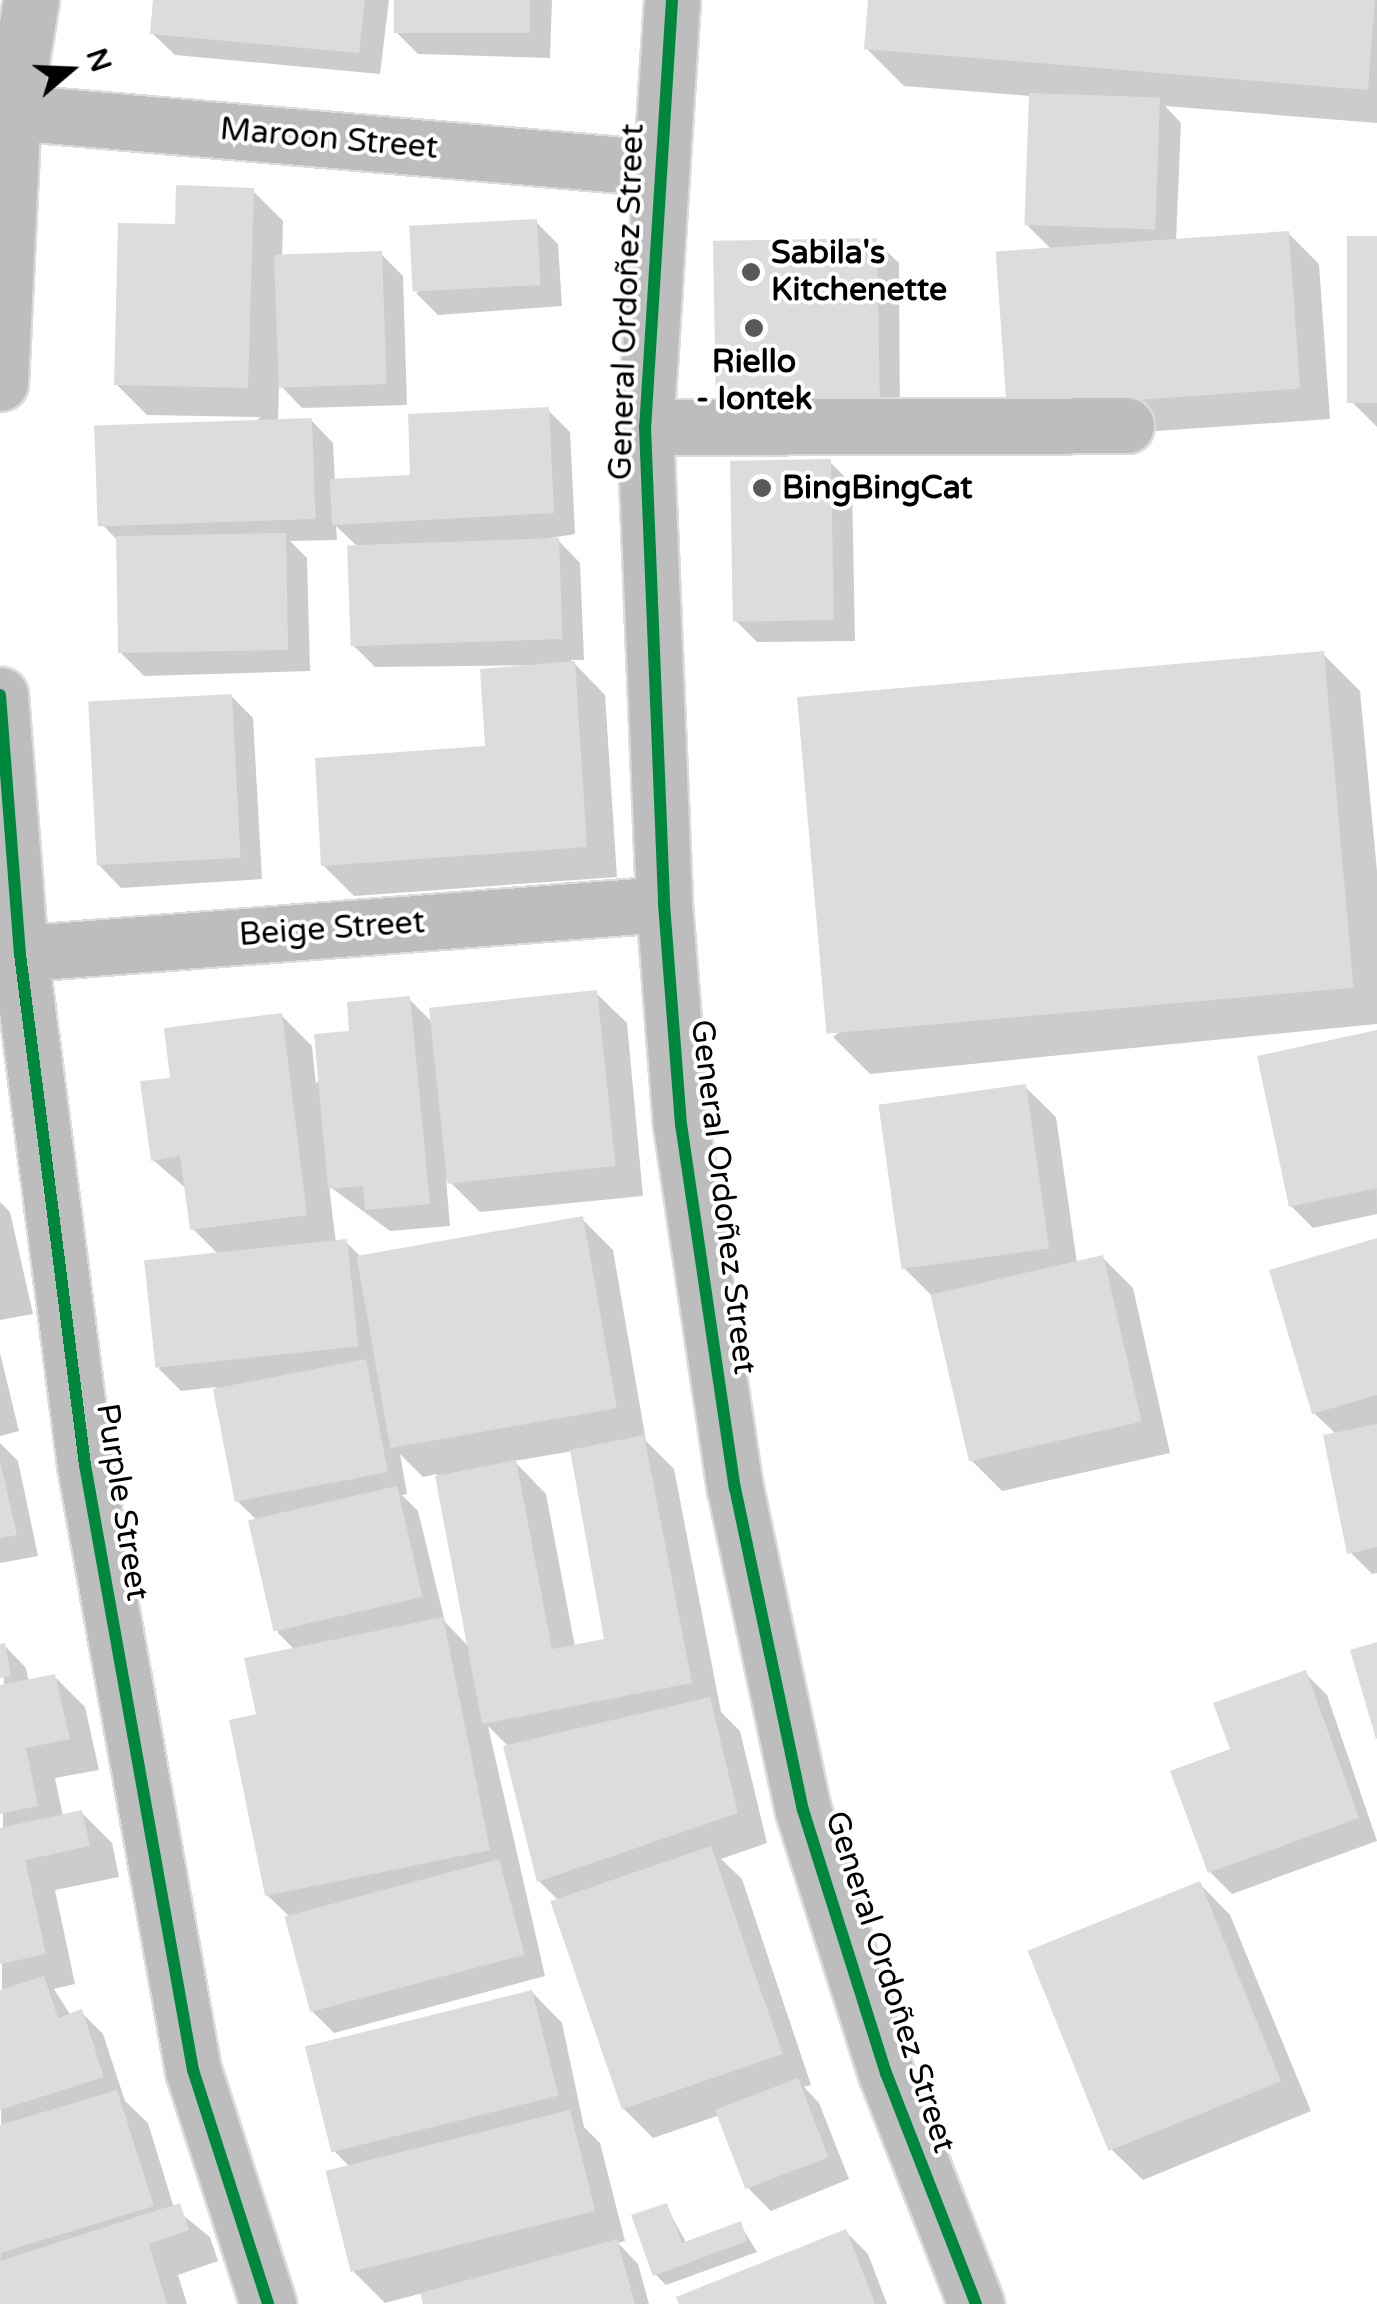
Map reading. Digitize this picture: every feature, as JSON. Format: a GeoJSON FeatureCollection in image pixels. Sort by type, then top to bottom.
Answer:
{"type":"FeatureCollection","features":[{"type":"Feature","properties":{"kind":"street"},"geometry":{"type":"LineString","coordinates":[[0,383],[6,111],[31,0]]}},
{"type":"Feature","properties":{"kind":"street","name":"General Ordoñez Street"},"geometry":{"type":"LineString","coordinates":[[672,0],[657,168],[645,427],[664,904],[681,1124],[706,1310],[771,1679],[846,1956],[976,2304]]}},
{"type":"Feature","properties":{"kind":"street","name":"Maroon Street"},"geometry":{"type":"LineString","coordinates":[[6,111],[657,168]]}},
{"type":"Feature","properties":{"kind":"street"},"geometry":{"type":"LineString","coordinates":[[645,427],[1126,425]]}},
{"type":"Feature","properties":{"kind":"street","name":"Purple Street"},"geometry":{"type":"LineString","coordinates":[[0,694],[10,954],[86,1464],[192,2070],[268,2304]]}},
{"type":"Feature","properties":{"kind":"street","name":"Beige Street"},"geometry":{"type":"LineString","coordinates":[[10,954],[664,904]]}},
{"type":"Feature","properties":{"kind":"building"},"geometry":{"type":"Polygon","coordinates":[[[153,0],[365,0],[359,53],[150,34],[153,0]]]}},
{"type":"Feature","properties":{"kind":"building"},"geometry":{"type":"Polygon","coordinates":[[[394,0],[530,0],[530,33],[394,33],[394,0]]]}},
{"type":"Feature","properties":{"kind":"building"},"geometry":{"type":"Polygon","coordinates":[[[868,0],[1375,0],[1368,90],[864,49],[868,0]]]}},
{"type":"Feature","properties":{"kind":"building"},"geometry":{"type":"Polygon","coordinates":[[[1029,93],[1160,98],[1155,229],[1024,225],[1029,93]]]}},
{"type":"Feature","properties":{"kind":"building"},"geometry":{"type":"Polygon","coordinates":[[[176,185],[254,188],[248,388],[114,385],[118,223],[175,224],[176,185]]]}},
{"type":"Feature","properties":{"kind":"building"},"geometry":{"type":"Polygon","coordinates":[[[537,219],[540,285],[413,292],[409,226],[537,219]]]}},
{"type":"Feature","properties":{"kind":"building"},"geometry":{"type":"Polygon","coordinates":[[[1289,231],[1300,389],[1007,409],[996,252],[1289,231]]]}},
{"type":"Feature","properties":{"kind":"building"},"geometry":{"type":"Polygon","coordinates":[[[1347,236],[1377,236],[1377,403],[1347,403],[1347,236]]]}},
{"type":"Feature","properties":{"kind":"building"},"geometry":{"type":"Polygon","coordinates":[[[877,238],[880,409],[716,412],[713,241],[877,238]]]}},
{"type":"Feature","properties":{"kind":"building"},"geometry":{"type":"Polygon","coordinates":[[[382,251],[387,384],[279,388],[274,255],[382,251]]]}},
{"type":"Feature","properties":{"kind":"building"},"geometry":{"type":"Polygon","coordinates":[[[549,407],[554,513],[332,525],[330,479],[410,475],[408,414],[549,407]]]}},
{"type":"Feature","properties":{"kind":"building"},"geometry":{"type":"Polygon","coordinates":[[[312,418],[316,519],[98,527],[94,426],[312,418]]]}},
{"type":"Feature","properties":{"kind":"building"},"geometry":{"type":"Polygon","coordinates":[[[831,459],[834,620],[733,622],[730,461],[831,459]]]}},
{"type":"Feature","properties":{"kind":"building"},"geometry":{"type":"Polygon","coordinates":[[[286,533],[288,650],[118,653],[116,536],[286,533]]]}},
{"type":"Feature","properties":{"kind":"building"},"geometry":{"type":"Polygon","coordinates":[[[559,538],[563,639],[351,646],[347,545],[559,538]]]}},
{"type":"Feature","properties":{"kind":"building"},"geometry":{"type":"Polygon","coordinates":[[[1324,651],[1353,988],[826,1034],[797,697],[1324,651]]]}},
{"type":"Feature","properties":{"kind":"building"},"geometry":{"type":"Polygon","coordinates":[[[575,661],[587,847],[321,866],[315,758],[485,746],[480,669],[575,661]]]}},
{"type":"Feature","properties":{"kind":"building"},"geometry":{"type":"Polygon","coordinates":[[[232,694],[241,858],[97,865],[88,702],[232,694]]]}},
{"type":"Feature","properties":{"kind":"building"},"geometry":{"type":"Polygon","coordinates":[[[597,990],[616,1166],[447,1184],[429,1008],[597,990]]]}},
{"type":"Feature","properties":{"kind":"building"},"geometry":{"type":"Polygon","coordinates":[[[410,996],[430,1204],[365,1210],[363,1186],[328,1189],[314,1034],[349,1031],[347,1002],[410,996]]]}},
{"type":"Feature","properties":{"kind":"building"},"geometry":{"type":"Polygon","coordinates":[[[282,1013],[307,1215],[190,1230],[180,1156],[151,1161],[140,1081],[170,1078],[164,1028],[282,1013]]]}},
{"type":"Feature","properties":{"kind":"building"},"geometry":{"type":"Polygon","coordinates":[[[1377,1030],[1377,1188],[1289,1207],[1257,1056],[1377,1030]]]}},
{"type":"Feature","properties":{"kind":"building"},"geometry":{"type":"Polygon","coordinates":[[[1026,1084],[1049,1248],[902,1269],[878,1105],[1026,1084]]]}},
{"type":"Feature","properties":{"kind":"building"},"geometry":{"type":"Polygon","coordinates":[[[583,1216],[617,1408],[390,1448],[356,1256],[583,1216]]]}},
{"type":"Feature","properties":{"kind":"building"},"geometry":{"type":"Polygon","coordinates":[[[1377,1238],[1377,1395],[1312,1414],[1269,1270],[1377,1238]]]}},
{"type":"Feature","properties":{"kind":"building"},"geometry":{"type":"Polygon","coordinates":[[[347,1239],[358,1346],[155,1368],[144,1260],[347,1239]]]}},
{"type":"Feature","properties":{"kind":"building"},"geometry":{"type":"Polygon","coordinates":[[[1103,1255],[1141,1422],[969,1461],[931,1295],[1103,1255]]]}},
{"type":"Feature","properties":{"kind":"building"},"geometry":{"type":"Polygon","coordinates":[[[366,1359],[388,1472],[235,1502],[213,1389],[366,1359]]]}},
{"type":"Feature","properties":{"kind":"building"},"geometry":{"type":"Polygon","coordinates":[[[1377,1424],[1377,1547],[1347,1554],[1323,1435],[1377,1424]]]}},
{"type":"Feature","properties":{"kind":"building"},"geometry":{"type":"Polygon","coordinates":[[[644,1435],[692,1683],[482,1724],[435,1476],[516,1460],[552,1649],[604,1639],[570,1450],[644,1435]]]}},
{"type":"Feature","properties":{"kind":"building"},"geometry":{"type":"Polygon","coordinates":[[[0,1461],[17,1535],[0,1538],[0,1461]]]}},
{"type":"Feature","properties":{"kind":"building"},"geometry":{"type":"Polygon","coordinates":[[[397,1486],[423,1597],[274,1631],[248,1520],[397,1486]]]}},
{"type":"Feature","properties":{"kind":"building"},"geometry":{"type":"Polygon","coordinates":[[[443,1617],[490,1850],[265,1896],[229,1720],[256,1714],[244,1658],[443,1617]]]}},
{"type":"Feature","properties":{"kind":"building"},"geometry":{"type":"Polygon","coordinates":[[[1377,1642],[1377,1738],[1376,1739],[1350,1650],[1377,1642]]]}},
{"type":"Feature","properties":{"kind":"building"},"geometry":{"type":"Polygon","coordinates":[[[5,1643],[11,1676],[0,1678],[0,1644],[5,1643]]]}},
{"type":"Feature","properties":{"kind":"building"},"geometry":{"type":"Polygon","coordinates":[[[1306,1670],[1359,1818],[1208,1873],[1170,1771],[1230,1749],[1213,1703],[1306,1670]]]}},
{"type":"Feature","properties":{"kind":"building"},"geometry":{"type":"Polygon","coordinates":[[[55,1674],[70,1739],[26,1748],[38,1806],[0,1814],[0,1685],[55,1674]]]}},
{"type":"Feature","properties":{"kind":"building"},"geometry":{"type":"Polygon","coordinates":[[[710,1697],[738,1813],[537,1882],[503,1746],[710,1697]]]}},
{"type":"Feature","properties":{"kind":"building"},"geometry":{"type":"Polygon","coordinates":[[[82,1810],[90,1846],[25,1860],[46,1954],[0,1964],[0,1828],[82,1810]]]}},
{"type":"Feature","properties":{"kind":"building"},"geometry":{"type":"Polygon","coordinates":[[[711,1846],[783,2054],[622,2109],[550,1901],[711,1846]]]}},
{"type":"Feature","properties":{"kind":"building"},"geometry":{"type":"Polygon","coordinates":[[[499,1859],[525,1955],[310,2012],[285,1916],[499,1859]]]}},
{"type":"Feature","properties":{"kind":"building"},"geometry":{"type":"Polygon","coordinates":[[[1200,1881],[1281,2081],[1108,2151],[1028,1951],[1200,1881]]]}},
{"type":"Feature","properties":{"kind":"building"},"geometry":{"type":"Polygon","coordinates":[[[44,1976],[58,2018],[82,2009],[104,2077],[0,2110],[0,1990],[44,1976]]]}},
{"type":"Feature","properties":{"kind":"building"},"geometry":{"type":"Polygon","coordinates":[[[532,1990],[558,2096],[331,2152],[305,2047],[532,1990]]]}},
{"type":"Feature","properties":{"kind":"building"},"geometry":{"type":"Polygon","coordinates":[[[798,2078],[828,2157],[745,2189],[715,2110],[798,2078]]]}},
{"type":"Feature","properties":{"kind":"building"},"geometry":{"type":"Polygon","coordinates":[[[117,2090],[154,2206],[0,2253],[0,2125],[117,2090]]]}},
{"type":"Feature","properties":{"kind":"building"},"geometry":{"type":"Polygon","coordinates":[[[570,2110],[595,2211],[351,2272],[325,2171],[570,2110]]]}},
{"type":"Feature","properties":{"kind":"building"},"geometry":{"type":"Polygon","coordinates":[[[180,2203],[189,2230],[149,2244],[167,2304],[0,2304],[0,2261],[180,2203]]]}},
{"type":"Feature","properties":{"kind":"building"},"geometry":{"type":"Polygon","coordinates":[[[667,2203],[682,2243],[741,2221],[747,2241],[653,2276],[631,2215],[667,2203]]]}},
{"type":"Feature","properties":{"kind":"building"},"geometry":{"type":"Polygon","coordinates":[[[846,2229],[875,2304],[679,2304],[676,2297],[846,2229]]]}},
{"type":"Feature","properties":{"kind":"building"},"geometry":{"type":"Polygon","coordinates":[[[617,2239],[635,2304],[423,2304],[420,2293],[617,2239]]]}},
{"type":"Feature","properties":{"kind":"cycle path"},"geometry":{"type":"LineString","coordinates":[[672,0],[645,427],[664,904],[681,1124],[735,1488],[803,1810],[886,2073],[976,2304]]}},
{"type":"Feature","properties":{"kind":"cycle path"},"geometry":{"type":"LineString","coordinates":[[0,695],[20,954],[85,1465],[193,2070],[268,2304]]}},
{"type":"Feature","properties":{"kind":"place","name":"Sabila's Kitchenette"},"geometry":{"type":"Point","coordinates":[751,272]}},
{"type":"Feature","properties":{"kind":"place","name":"Riello - Iontek"},"geometry":{"type":"Point","coordinates":[754,328]}},
{"type":"Feature","properties":{"kind":"place","name":"BingBingCat"},"geometry":{"type":"Point","coordinates":[762,488]}}]}
